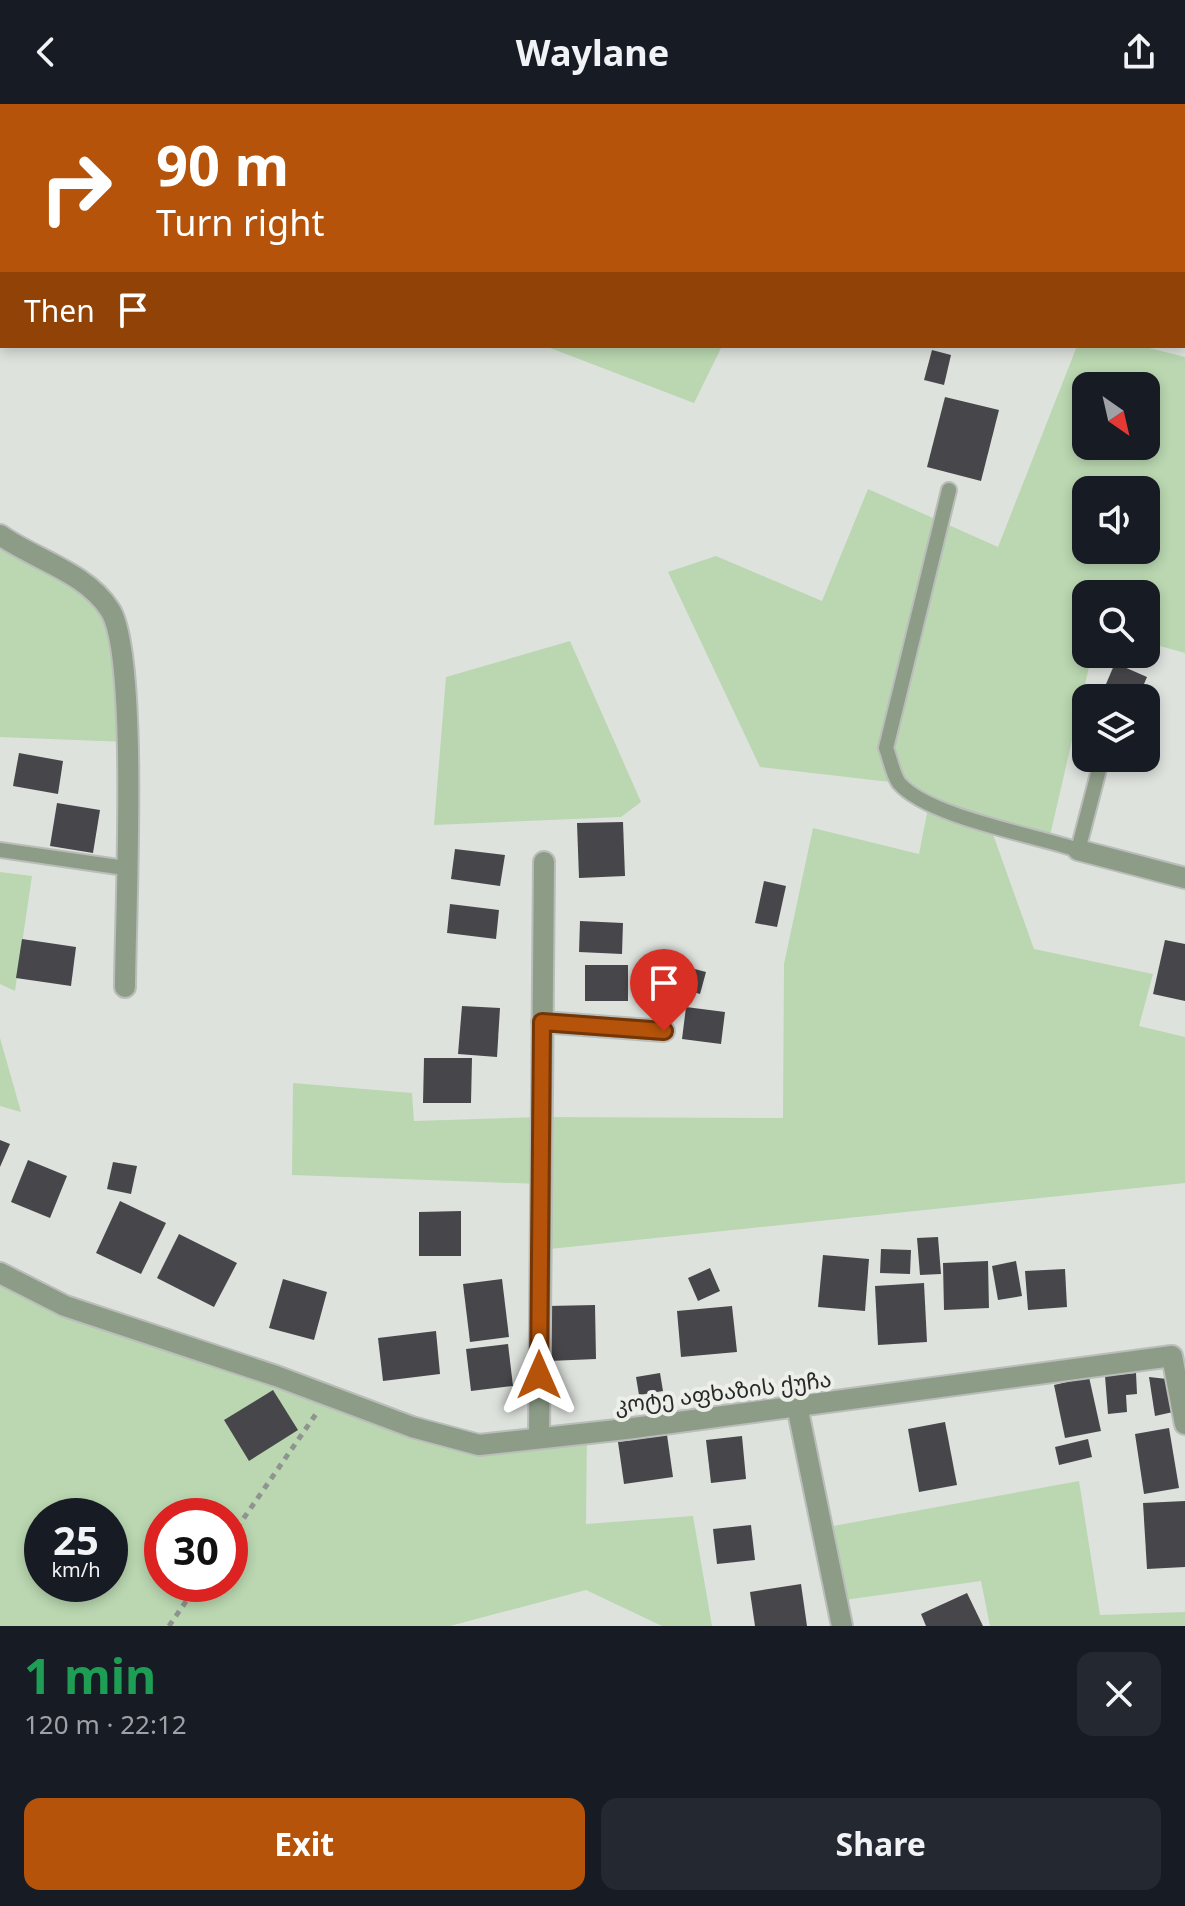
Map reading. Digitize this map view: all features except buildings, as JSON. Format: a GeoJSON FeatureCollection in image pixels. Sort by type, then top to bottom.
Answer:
{"type":"FeatureCollection","features":[{"type":"Feature","properties":{"kind":"street"},"geometry":{"type":"LineString","coordinates":[[0,535],[94,593],[110,611],[118,631],[126,696],[125,987]]}},
{"type":"Feature","properties":{"kind":"street"},"geometry":{"type":"LineString","coordinates":[[1078,850],[1185,878]]}},
{"type":"Feature","properties":{"kind":"street"},"geometry":{"type":"LineString","coordinates":[[539,1438],[544,862]]}},
{"type":"Feature","properties":{"kind":"street"},"geometry":{"type":"LineString","coordinates":[[542,1022],[664,1031]]}},
{"type":"Feature","properties":{"kind":"street","name":"კოტე აფხაზის ქუჩა"},"geometry":{"type":"LineString","coordinates":[[0,1273],[65,1306],[412,1427],[479,1445],[1172,1356],[1185,1424]]}},
{"type":"Feature","properties":{"kind":"street"},"geometry":{"type":"LineString","coordinates":[[797,1406],[842,1626]]}},
{"type":"Feature","properties":{"kind":"lane"},"geometry":{"type":"LineString","coordinates":[[949,490],[886,748],[899,783],[929,802],[989,825],[1078,850],[1098,772]]}},
{"type":"Feature","properties":{"kind":"lane"},"geometry":{"type":"LineString","coordinates":[[0,850],[125,868]]}},
{"type":"Feature","properties":{"kind":"path"},"geometry":{"type":"LineString","coordinates":[[248,1512],[329,1396]]}},
{"type":"Feature","properties":{"kind":"path"},"geometry":{"type":"LineString","coordinates":[[169,1626],[186,1602]]}},
{"type":"Feature","properties":{"kind":"green space"},"geometry":{"type":"Polygon","coordinates":[[[550,348],[721,348],[694,403],[550,348]]]}},
{"type":"Feature","properties":{"kind":"green space"},"geometry":{"type":"Polygon","coordinates":[[[1076,348],[1149,348],[1185,357],[1185,653],[1160,646],[1160,580],[1072,580],[1072,668],[1089,668],[1085,684],[1072,684],[1072,741],[1049,840],[990,826],[1034,949],[1153,974],[1139,1026],[1185,1037],[1185,1183],[540,1250],[541,1184],[292,1175],[293,1083],[412,1093],[414,1121],[541,1117],[783,1118],[784,964],[813,828],[919,854],[929,803],[899,783],[760,767],[668,572],[716,556],[822,601],[868,489],[998,547],[1076,348]]]}},
{"type":"Feature","properties":{"kind":"green space"},"geometry":{"type":"Polygon","coordinates":[[[0,535],[110,611],[126,742],[0,737],[0,535]]]}},
{"type":"Feature","properties":{"kind":"green space"},"geometry":{"type":"Polygon","coordinates":[[[570,641],[641,802],[621,817],[434,825],[446,677],[570,641]]]}},
{"type":"Feature","properties":{"kind":"green space"},"geometry":{"type":"Polygon","coordinates":[[[0,872],[32,876],[15,991],[0,984],[0,872]]]}},
{"type":"Feature","properties":{"kind":"green space"},"geometry":{"type":"Polygon","coordinates":[[[0,1038],[21,1112],[0,1106],[0,1038]]]}},
{"type":"Feature","properties":{"kind":"green space"},"geometry":{"type":"Polygon","coordinates":[[[0,1273],[479,1445],[587,1433],[586,1524],[693,1516],[712,1626],[662,1626],[586,1590],[450,1626],[0,1626],[0,1273]]]}},
{"type":"Feature","properties":{"kind":"green space"},"geometry":{"type":"Polygon","coordinates":[[[1079,1481],[1100,1615],[1185,1612],[1185,1626],[990,1626],[981,1581],[837,1601],[822,1528],[1079,1481]]]}},
{"type":"Feature","properties":{"kind":"route"},"geometry":{"type":"LineString","coordinates":[[539,1375],[542,1022],[664,1031]]}}]}
